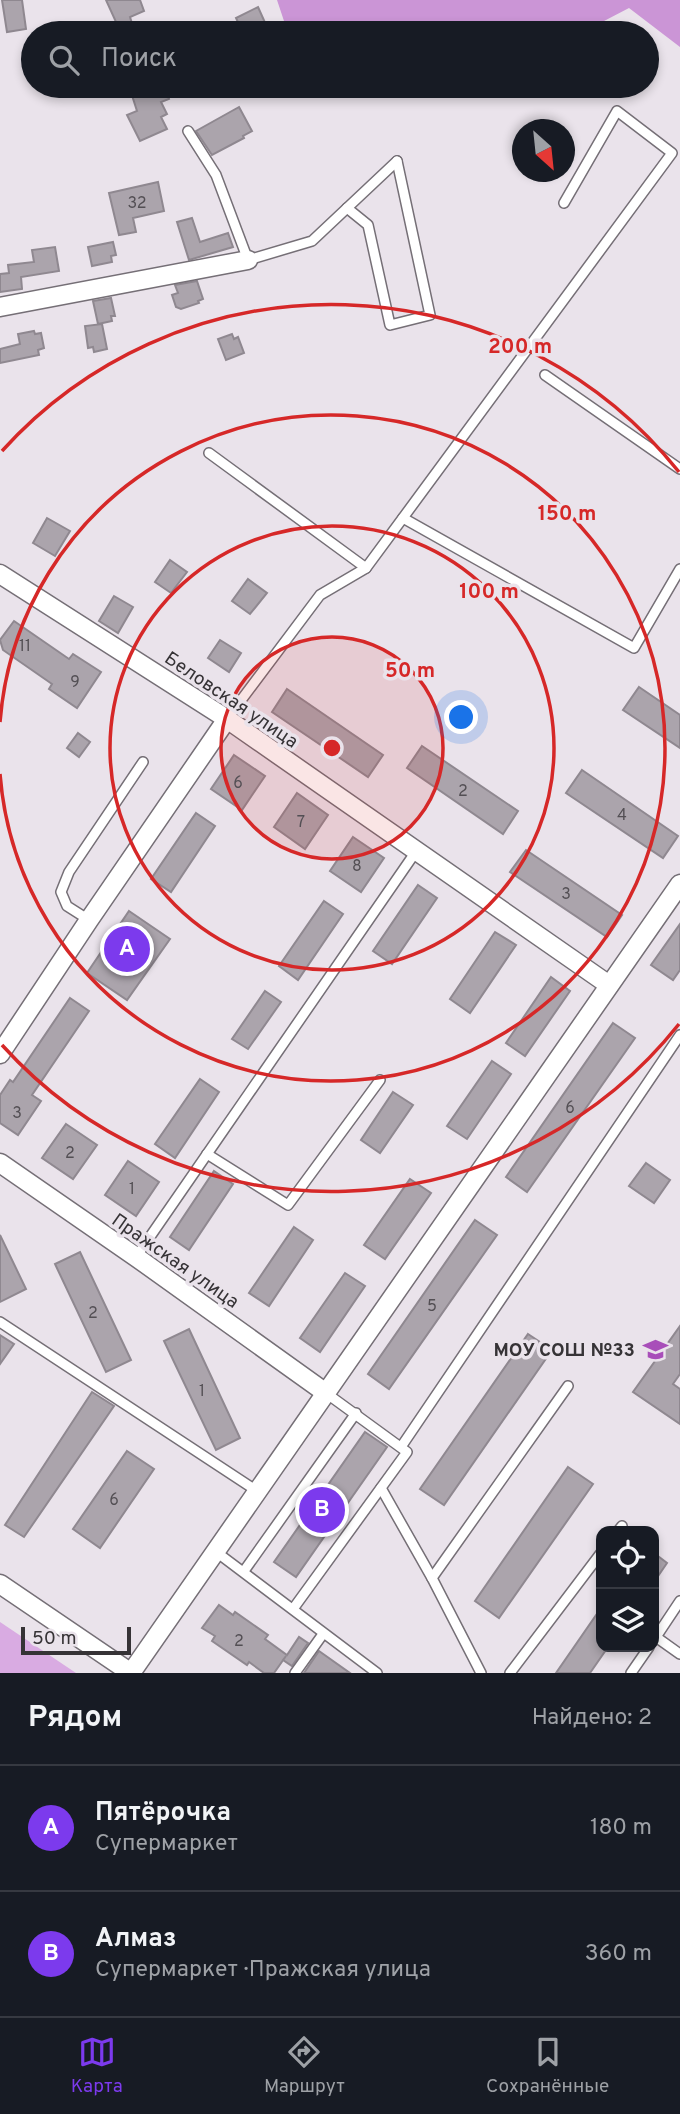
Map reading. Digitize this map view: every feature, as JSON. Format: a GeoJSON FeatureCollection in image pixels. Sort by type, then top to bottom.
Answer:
{"type":"FeatureCollection","features":[{"type":"Feature","properties":{"kind":"street"},"geometry":{"type":"LineString","coordinates":[[0,307],[248,260]]}},
{"type":"Feature","properties":{"kind":"street","name":"Беловская улица"},"geometry":{"type":"LineString","coordinates":[[0,573],[227,719],[609,985]]}},
{"type":"Feature","properties":{"kind":"street"},"geometry":{"type":"LineString","coordinates":[[0,1054],[227,719]]}},
{"type":"Feature","properties":{"kind":"street"},"geometry":{"type":"LineString","coordinates":[[0,1584],[131,1673],[680,884]]}},
{"type":"Feature","properties":{"kind":"street","name":"Пражская улица"},"geometry":{"type":"LineString","coordinates":[[0,1163],[326,1393]]}},
{"type":"Feature","properties":{"kind":"lane"},"geometry":{"type":"LineString","coordinates":[[227,719],[320,595],[366,568],[672,153],[617,111],[564,203]]}},
{"type":"Feature","properties":{"kind":"lane"},"geometry":{"type":"LineString","coordinates":[[188,131],[216,175],[248,260],[312,241],[347,208],[397,161],[430,315],[390,325],[368,225],[347,208]]}},
{"type":"Feature","properties":{"kind":"lane"},"geometry":{"type":"LineString","coordinates":[[545,375],[680,470]]}},
{"type":"Feature","properties":{"kind":"lane"},"geometry":{"type":"LineString","coordinates":[[209,453],[366,568]]}},
{"type":"Feature","properties":{"kind":"lane"},"geometry":{"type":"LineString","coordinates":[[403,518],[634,648],[680,569]]}},
{"type":"Feature","properties":{"kind":"lane"},"geometry":{"type":"LineString","coordinates":[[89,920],[67,906],[61,892],[69,872],[143,762]]}},
{"type":"Feature","properties":{"kind":"lane"},"geometry":{"type":"LineString","coordinates":[[136,1257],[417,850]]}},
{"type":"Feature","properties":{"kind":"lane"},"geometry":{"type":"LineString","coordinates":[[401,1447],[679,1038]]}},
{"type":"Feature","properties":{"kind":"lane"},"geometry":{"type":"LineString","coordinates":[[207,1154],[288,1205],[380,1080]]}},
{"type":"Feature","properties":{"kind":"lane"},"geometry":{"type":"LineString","coordinates":[[0,1322],[257,1491]]}},
{"type":"Feature","properties":{"kind":"lane"},"geometry":{"type":"LineString","coordinates":[[432,1578],[568,1386]]}},
{"type":"Feature","properties":{"kind":"lane"},"geometry":{"type":"LineString","coordinates":[[293,1609],[407,1452],[326,1393]]}},
{"type":"Feature","properties":{"kind":"lane"},"geometry":{"type":"LineString","coordinates":[[244,1571],[356,1413]]}},
{"type":"Feature","properties":{"kind":"lane"},"geometry":{"type":"LineString","coordinates":[[381,1488],[481,1673]]}},
{"type":"Feature","properties":{"kind":"lane"},"geometry":{"type":"LineString","coordinates":[[215,1551],[377,1673]]}},
{"type":"Feature","properties":{"kind":"lane"},"geometry":{"type":"LineString","coordinates":[[510,1673],[596,1560]]}},
{"type":"Feature","properties":{"kind":"lane"},"geometry":{"type":"LineString","coordinates":[[659,1632],[680,1601]]}},
{"type":"Feature","properties":{"kind":"lane"},"geometry":{"type":"LineString","coordinates":[[295,1673],[323,1634]]}},
{"type":"Feature","properties":{"kind":"lane"},"geometry":{"type":"LineString","coordinates":[[659,1641],[680,1654]]}},
{"type":"Feature","properties":{"kind":"lane"},"geometry":{"type":"LineString","coordinates":[[631,1673],[646,1652]]}},
{"type":"Feature","properties":{"kind":"shaded area"},"geometry":{"type":"Polygon","coordinates":[[[277,0],[680,0],[680,47],[659,31],[659,21],[646,21],[629,8],[604,21],[284,21],[277,0]]]}},
{"type":"Feature","properties":{"kind":"shaded area"},"geometry":{"type":"Polygon","coordinates":[[[0,1622],[76,1673],[0,1673],[0,1622]]]}},
{"type":"Feature","properties":{"kind":"building"},"geometry":{"type":"Polygon","coordinates":[[[2,0],[22,0],[25,21],[21,21],[21,30],[7,32],[2,0]]]}},
{"type":"Feature","properties":{"kind":"building"},"geometry":{"type":"Polygon","coordinates":[[[106,0],[140,0],[144,11],[130,17],[131,21],[116,21],[106,0]]]}},
{"type":"Feature","properties":{"kind":"building"},"geometry":{"type":"Polygon","coordinates":[[[258,7],[264,21],[237,21],[236,18],[258,7]]]}},
{"type":"Feature","properties":{"kind":"building"},"geometry":{"type":"Polygon","coordinates":[[[133,98],[169,98],[161,102],[167,114],[161,117],[167,129],[140,141],[127,115],[137,111],[133,98]]]}},
{"type":"Feature","properties":{"kind":"building"},"geometry":{"type":"Polygon","coordinates":[[[239,107],[252,131],[212,155],[196,131],[239,107]]]}},
{"type":"Feature","properties":{"kind":"building"},"geometry":{"type":"Polygon","coordinates":[[[158,182],[164,211],[133,218],[136,232],[119,235],[109,193],[158,182]]]}},
{"type":"Feature","properties":{"kind":"building"},"geometry":{"type":"Polygon","coordinates":[[[192,218],[200,242],[228,233],[233,247],[189,260],[177,222],[192,218]]]}},
{"type":"Feature","properties":{"kind":"building"},"geometry":{"type":"Polygon","coordinates":[[[113,242],[116,255],[111,256],[112,262],[92,266],[88,247],[113,242]]]}},
{"type":"Feature","properties":{"kind":"building"},"geometry":{"type":"Polygon","coordinates":[[[55,247],[59,271],[21,277],[22,289],[0,292],[0,274],[9,273],[8,265],[34,262],[32,250],[55,247]]]}},
{"type":"Feature","properties":{"kind":"building"},"geometry":{"type":"Polygon","coordinates":[[[197,281],[203,299],[181,309],[176,307],[172,295],[178,293],[175,285],[197,281]]]}},
{"type":"Feature","properties":{"kind":"building"},"geometry":{"type":"Polygon","coordinates":[[[111,298],[115,316],[111,316],[112,321],[98,324],[93,301],[111,298]]]}},
{"type":"Feature","properties":{"kind":"building"},"geometry":{"type":"Polygon","coordinates":[[[102,324],[107,349],[94,352],[93,347],[88,348],[85,326],[102,324]]]}},
{"type":"Feature","properties":{"kind":"building"},"geometry":{"type":"Polygon","coordinates":[[[34,331],[35,334],[41,333],[44,348],[38,350],[39,355],[0,363],[0,349],[20,344],[18,334],[34,331]]]}},
{"type":"Feature","properties":{"kind":"building"},"geometry":{"type":"Polygon","coordinates":[[[232,334],[234,339],[238,337],[244,353],[226,360],[218,339],[232,334]]]}},
{"type":"Feature","properties":{"kind":"building"},"geometry":{"type":"Polygon","coordinates":[[[47,518],[70,531],[55,556],[33,543],[47,518]]]}},
{"type":"Feature","properties":{"kind":"building"},"geometry":{"type":"Polygon","coordinates":[[[170,560],[187,572],[171,593],[155,582],[170,560]]]}},
{"type":"Feature","properties":{"kind":"building"},"geometry":{"type":"Polygon","coordinates":[[[248,579],[267,593],[250,614],[232,601],[248,579]]]}},
{"type":"Feature","properties":{"kind":"building"},"geometry":{"type":"Polygon","coordinates":[[[114,596],[133,607],[118,633],[99,621],[114,596]]]}},
{"type":"Feature","properties":{"kind":"building"},"geometry":{"type":"Polygon","coordinates":[[[14,621],[69,659],[73,654],[101,672],[77,708],[49,689],[52,684],[3,650],[0,640],[14,621]]]}},
{"type":"Feature","properties":{"kind":"building"},"geometry":{"type":"Polygon","coordinates":[[[220,640],[241,653],[229,672],[208,658],[220,640]]]}},
{"type":"Feature","properties":{"kind":"building"},"geometry":{"type":"Polygon","coordinates":[[[639,687],[680,715],[680,748],[623,710],[639,687]]]}},
{"type":"Feature","properties":{"kind":"building"},"geometry":{"type":"Polygon","coordinates":[[[287,689],[383,755],[368,777],[272,712],[287,689]]]}},
{"type":"Feature","properties":{"kind":"building"},"geometry":{"type":"Polygon","coordinates":[[[78,733],[90,742],[79,757],[67,748],[78,733]]]}},
{"type":"Feature","properties":{"kind":"building"},"geometry":{"type":"Polygon","coordinates":[[[422,746],[518,811],[503,834],[407,768],[422,746]]]}},
{"type":"Feature","properties":{"kind":"building"},"geometry":{"type":"Polygon","coordinates":[[[234,755],[265,776],[242,810],[211,789],[234,755]]]}},
{"type":"Feature","properties":{"kind":"building"},"geometry":{"type":"Polygon","coordinates":[[[582,770],[678,836],[663,858],[566,793],[582,770]]]}},
{"type":"Feature","properties":{"kind":"building"},"geometry":{"type":"Polygon","coordinates":[[[297,793],[328,815],[305,849],[274,827],[297,793]]]}},
{"type":"Feature","properties":{"kind":"building"},"geometry":{"type":"Polygon","coordinates":[[[196,813],[215,826],[171,892],[151,879],[196,813]]]}},
{"type":"Feature","properties":{"kind":"building"},"geometry":{"type":"Polygon","coordinates":[[[353,837],[384,858],[361,892],[330,871],[353,837]]]}},
{"type":"Feature","properties":{"kind":"building"},"geometry":{"type":"Polygon","coordinates":[[[526,850],[622,915],[607,937],[510,872],[526,850]]]}},
{"type":"Feature","properties":{"kind":"building"},"geometry":{"type":"Polygon","coordinates":[[[418,885],[437,898],[392,964],[373,951],[418,885]]]}},
{"type":"Feature","properties":{"kind":"building"},"geometry":{"type":"Polygon","coordinates":[[[324,901],[343,914],[298,980],[279,966],[324,901]]]}},
{"type":"Feature","properties":{"kind":"building"},"geometry":{"type":"Polygon","coordinates":[[[129,911],[170,939],[127,1000],[87,973],[129,911]]]}},
{"type":"Feature","properties":{"kind":"building"},"geometry":{"type":"Polygon","coordinates":[[[680,924],[680,970],[673,980],[651,965],[680,924]]]}},
{"type":"Feature","properties":{"kind":"building"},"geometry":{"type":"Polygon","coordinates":[[[495,932],[516,945],[470,1013],[450,999],[495,932]]]}},
{"type":"Feature","properties":{"kind":"building"},"geometry":{"type":"Polygon","coordinates":[[[551,977],[570,991],[525,1056],[506,1043],[551,977]]]}},
{"type":"Feature","properties":{"kind":"building"},"geometry":{"type":"Polygon","coordinates":[[[265,991],[281,1002],[248,1049],[232,1039],[265,991]]]}},
{"type":"Feature","properties":{"kind":"building"},"geometry":{"type":"Polygon","coordinates":[[[70,998],[89,1011],[32,1095],[41,1101],[18,1135],[0,1123],[0,1095],[10,1080],[13,1082],[70,998]]]}},
{"type":"Feature","properties":{"kind":"building"},"geometry":{"type":"Polygon","coordinates":[[[613,1023],[635,1038],[527,1192],[506,1177],[613,1023]]]}},
{"type":"Feature","properties":{"kind":"building"},"geometry":{"type":"Polygon","coordinates":[[[492,1061],[511,1074],[467,1139],[447,1126],[492,1061]]]}},
{"type":"Feature","properties":{"kind":"building"},"geometry":{"type":"Polygon","coordinates":[[[200,1079],[219,1092],[175,1158],[155,1144],[200,1079]]]}},
{"type":"Feature","properties":{"kind":"building"},"geometry":{"type":"Polygon","coordinates":[[[393,1092],[413,1105],[380,1153],[361,1140],[393,1092]]]}},
{"type":"Feature","properties":{"kind":"building"},"geometry":{"type":"Polygon","coordinates":[[[66,1124],[97,1145],[73,1179],[42,1158],[66,1124]]]}},
{"type":"Feature","properties":{"kind":"building"},"geometry":{"type":"Polygon","coordinates":[[[128,1161],[159,1182],[136,1216],[105,1195],[128,1161]]]}},
{"type":"Feature","properties":{"kind":"building"},"geometry":{"type":"Polygon","coordinates":[[[646,1163],[670,1180],[654,1203],[629,1186],[646,1163]]]}},
{"type":"Feature","properties":{"kind":"building"},"geometry":{"type":"Polygon","coordinates":[[[214,1171],[233,1184],[189,1250],[170,1237],[214,1171]]]}},
{"type":"Feature","properties":{"kind":"building"},"geometry":{"type":"Polygon","coordinates":[[[410,1179],[431,1193],[385,1259],[364,1245],[410,1179]]]}},
{"type":"Feature","properties":{"kind":"building"},"geometry":{"type":"Polygon","coordinates":[[[475,1220],[497,1235],[389,1389],[368,1374],[475,1220]]]}},
{"type":"Feature","properties":{"kind":"building"},"geometry":{"type":"Polygon","coordinates":[[[294,1227],[313,1240],[269,1306],[249,1293],[294,1227]]]}},
{"type":"Feature","properties":{"kind":"building"},"geometry":{"type":"Polygon","coordinates":[[[0,1235],[26,1289],[0,1302],[0,1235]]]}},
{"type":"Feature","properties":{"kind":"building"},"geometry":{"type":"Polygon","coordinates":[[[80,1252],[131,1360],[106,1372],[55,1264],[80,1252]]]}},
{"type":"Feature","properties":{"kind":"building"},"geometry":{"type":"Polygon","coordinates":[[[345,1273],[365,1286],[320,1352],[300,1338],[345,1273]]]}},
{"type":"Feature","properties":{"kind":"building"},"geometry":{"type":"Polygon","coordinates":[[[680,1326],[680,1374],[673,1384],[680,1389],[680,1424],[633,1392],[680,1326]]]}},
{"type":"Feature","properties":{"kind":"building"},"geometry":{"type":"Polygon","coordinates":[[[189,1329],[240,1438],[216,1450],[164,1341],[189,1329]]]}},
{"type":"Feature","properties":{"kind":"building"},"geometry":{"type":"Polygon","coordinates":[[[528,1334],[552,1350],[444,1505],[420,1489],[528,1334]]]}},
{"type":"Feature","properties":{"kind":"building"},"geometry":{"type":"Polygon","coordinates":[[[0,1335],[14,1344],[0,1364],[0,1335]]]}},
{"type":"Feature","properties":{"kind":"building"},"geometry":{"type":"Polygon","coordinates":[[[92,1392],[114,1406],[24,1537],[5,1525],[92,1392]]]}},
{"type":"Feature","properties":{"kind":"building"},"geometry":{"type":"Polygon","coordinates":[[[365,1432],[387,1447],[296,1577],[274,1562],[365,1432]]]}},
{"type":"Feature","properties":{"kind":"building"},"geometry":{"type":"Polygon","coordinates":[[[127,1451],[154,1469],[100,1548],[73,1529],[127,1451]]]}},
{"type":"Feature","properties":{"kind":"building"},"geometry":{"type":"Polygon","coordinates":[[[568,1467],[593,1484],[499,1618],[475,1601],[568,1467]]]}},
{"type":"Feature","properties":{"kind":"building"},"geometry":{"type":"Polygon","coordinates":[[[659,1557],[667,1563],[659,1575],[659,1557]]]}},
{"type":"Feature","properties":{"kind":"building"},"geometry":{"type":"Polygon","coordinates":[[[219,1605],[233,1615],[235,1612],[268,1635],[265,1639],[287,1655],[299,1637],[308,1643],[292,1666],[283,1660],[274,1673],[264,1673],[212,1641],[215,1636],[202,1628],[219,1605]]]}},
{"type":"Feature","properties":{"kind":"building"},"geometry":{"type":"Polygon","coordinates":[[[596,1615],[596,1652],[605,1652],[590,1673],[556,1673],[596,1615]]]}},
{"type":"Feature","properties":{"kind":"building"},"geometry":{"type":"Polygon","coordinates":[[[319,1651],[350,1673],[304,1673],[319,1651]]]}},
{"type":"Feature","properties":{"kind":"place","name":"Пятёрочка"},"geometry":{"type":"Point","coordinates":[127,949]}},
{"type":"Feature","properties":{"kind":"place","name":"МОУ СОШ №33"},"geometry":{"type":"Point","coordinates":[655,1349]}},
{"type":"Feature","properties":{"kind":"place","name":"Алмаз"},"geometry":{"type":"Point","coordinates":[322,1510]}}]}
